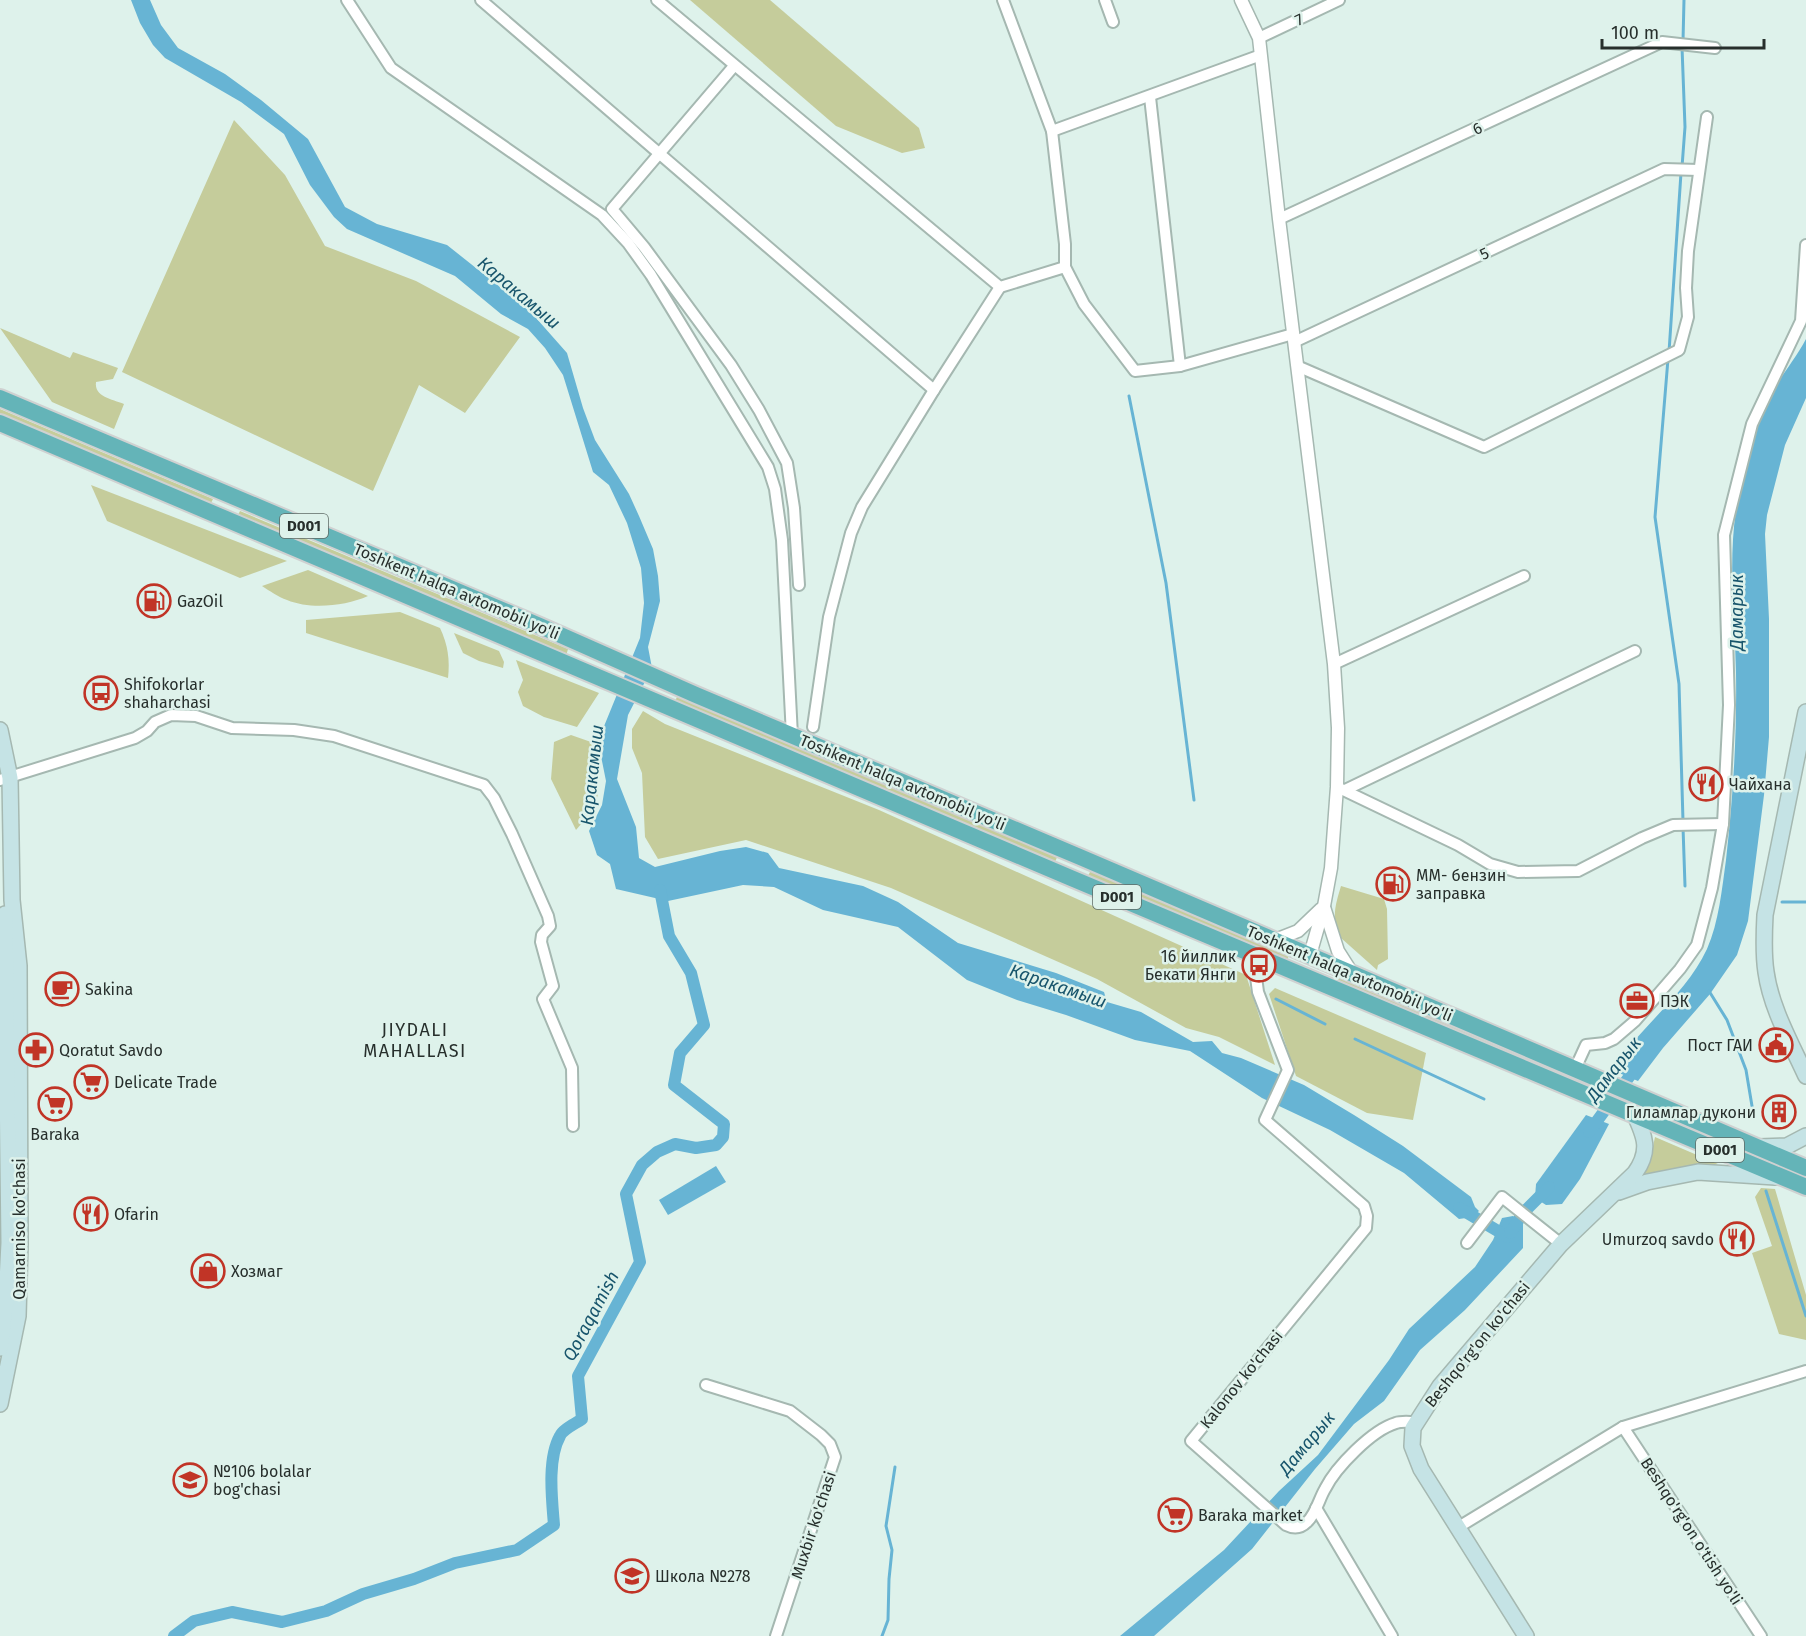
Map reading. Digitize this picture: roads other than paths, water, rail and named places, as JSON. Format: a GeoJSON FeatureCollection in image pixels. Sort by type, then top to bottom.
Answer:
{"type":"FeatureCollection","features":[{"type":"Feature","properties":{"kind":"highway","name":"Toshkent halqa avtomobil yo'li"},"geometry":{"type":"LineString","coordinates":[[0,398],[1806,1168]]}},
{"type":"Feature","properties":{"kind":"highway","name":"Toshkent halqa avtomobil yo'li"},"geometry":{"type":"LineString","coordinates":[[0,423],[1806,1187]]}},
{"type":"Feature","properties":{"kind":"highway"},"geometry":{"type":"LineString","coordinates":[[219,517],[228,494]]}},
{"type":"Feature","properties":{"kind":"highway"},"geometry":{"type":"LineString","coordinates":[[1071,878],[1080,857]]}},
{"type":"Feature","properties":{"kind":"highway"},"geometry":{"type":"LineString","coordinates":[[1303,975],[1310,956]]}},
{"type":"Feature","properties":{"kind":"main road"},"geometry":{"type":"LineString","coordinates":[[1806,711],[1765,915],[1764,952],[1766,974],[1775,1008],[1806,1076]]}},
{"type":"Feature","properties":{"kind":"main road","name":"Qamarniso ko'chasi"},"geometry":{"type":"LineString","coordinates":[[0,730],[20,984],[7,1069],[9,1244],[6,1301],[0,1348]]}},
{"type":"Feature","properties":{"kind":"main road","name":"Qamarniso ko'chasi"},"geometry":{"type":"LineString","coordinates":[[0,1404],[8,1372],[19,1305],[7,1069]]}},
{"type":"Feature","properties":{"kind":"main road","name":"Beshqo'rg'on ko'chasi"},"geometry":{"type":"LineString","coordinates":[[1526,1636],[1415,1458],[1411,1440],[1414,1422],[1477,1341],[1561,1244],[1635,1173],[1642,1162],[1645,1142],[1635,1113]]}},
{"type":"Feature","properties":{"kind":"main road"},"geometry":{"type":"LineString","coordinates":[[1759,1148],[1787,1146],[1806,1136]]}},
{"type":"Feature","properties":{"kind":"main road","name":"Beshqo'rg'on ko'chasi"},"geometry":{"type":"LineString","coordinates":[[1613,1194],[1656,1180],[1698,1172],[1784,1178]]}},
{"type":"Feature","properties":{"kind":"street"},"geometry":{"type":"LineString","coordinates":[[347,0],[390,68],[602,215],[628,243],[651,275],[768,467],[775,489],[782,540],[792,736]]}},
{"type":"Feature","properties":{"kind":"street"},"geometry":{"type":"LineString","coordinates":[[481,0],[934,390]]}},
{"type":"Feature","properties":{"kind":"street"},"geometry":{"type":"LineString","coordinates":[[657,0],[1000,288]]}},
{"type":"Feature","properties":{"kind":"street"},"geometry":{"type":"LineString","coordinates":[[813,726],[829,617],[851,533],[862,507],[1000,288],[1065,267],[1065,244],[1052,131],[1003,0]]}},
{"type":"Feature","properties":{"kind":"street"},"geometry":{"type":"LineString","coordinates":[[1105,0],[1113,22]]}},
{"type":"Feature","properties":{"kind":"street"},"geometry":{"type":"LineString","coordinates":[[1242,0],[1258,38],[1261,55],[1293,338],[1334,664],[1341,788],[1324,906],[1310,956]]}},
{"type":"Feature","properties":{"kind":"street","name":"7"},"geometry":{"type":"LineString","coordinates":[[1258,38],[1339,0]]}},
{"type":"Feature","properties":{"kind":"street","name":"6"},"geometry":{"type":"LineString","coordinates":[[1279,219],[1662,42],[1715,48]]}},
{"type":"Feature","properties":{"kind":"street"},"geometry":{"type":"LineString","coordinates":[[1052,131],[1261,55]]}},
{"type":"Feature","properties":{"kind":"street"},"geometry":{"type":"LineString","coordinates":[[734,66],[612,209],[644,247],[730,365],[759,410],[787,463],[794,508],[799,585]]}},
{"type":"Feature","properties":{"kind":"street"},"geometry":{"type":"LineString","coordinates":[[1150,96],[1180,366]]}},
{"type":"Feature","properties":{"kind":"street"},"geometry":{"type":"LineString","coordinates":[[1297,366],[1484,447],[1679,351],[1688,317],[1686,288],[1694,170],[1707,117]]}},
{"type":"Feature","properties":{"kind":"street","name":"5"},"geometry":{"type":"LineString","coordinates":[[1065,267],[1084,304],[1135,370],[1180,366],[1293,338],[1664,169],[1694,170]]}},
{"type":"Feature","properties":{"kind":"street"},"geometry":{"type":"LineString","coordinates":[[1581,1072],[1586,1045],[1605,1043],[1614,1039],[1635,1021],[1680,969],[1697,945],[1712,888],[1723,824],[1729,705],[1724,535],[1752,424],[1801,321],[1806,245]]}},
{"type":"Feature","properties":{"kind":"street"},"geometry":{"type":"LineString","coordinates":[[1334,664],[1524,576]]}},
{"type":"Feature","properties":{"kind":"street"},"geometry":{"type":"LineString","coordinates":[[1341,788],[1635,651]]}},
{"type":"Feature","properties":{"kind":"street"},"geometry":{"type":"LineString","coordinates":[[4,774],[135,738],[147,731],[155,722],[171,715],[210,719],[232,728],[294,730],[334,736],[484,784],[494,798],[512,834],[548,916],[550,926],[542,934],[541,942],[553,986],[543,999],[572,1068],[573,1126]]}},
{"type":"Feature","properties":{"kind":"street"},"geometry":{"type":"LineString","coordinates":[[1341,788],[1458,845],[1490,864],[1518,872],[1578,871],[1642,838],[1673,825],[1723,824]]}},
{"type":"Feature","properties":{"kind":"street"},"geometry":{"type":"LineString","coordinates":[[1275,940],[1298,931],[1324,906]]}},
{"type":"Feature","properties":{"kind":"street"},"geometry":{"type":"LineString","coordinates":[[1324,906],[1338,951],[1352,973]]}},
{"type":"Feature","properties":{"kind":"street","name":"Kalonov ko'chasi"},"geometry":{"type":"LineString","coordinates":[[1253,954],[1258,992],[1288,1070],[1266,1118],[1364,1206],[1366,1228],[1191,1441],[1292,1528],[1302,1526],[1311,1519],[1325,1487],[1371,1436],[1397,1422],[1414,1422]]}},
{"type":"Feature","properties":{"kind":"street"},"geometry":{"type":"LineString","coordinates":[[1467,1243],[1502,1197],[1561,1244]]}},
{"type":"Feature","properties":{"kind":"street"},"geometry":{"type":"LineString","coordinates":[[1457,1528],[1623,1427],[1806,1371]]}},
{"type":"Feature","properties":{"kind":"street","name":"Muxbir ko'chasi"},"geometry":{"type":"LineString","coordinates":[[706,1385],[790,1411],[830,1444],[835,1457],[776,1636]]}},
{"type":"Feature","properties":{"kind":"street","name":"Beshqo'rg'on o'tish yo'li"},"geometry":{"type":"LineString","coordinates":[[1623,1427],[1761,1636]]}},
{"type":"Feature","properties":{"kind":"street"},"geometry":{"type":"LineString","coordinates":[[1316,1508],[1392,1636]]}},
{"type":"Feature","properties":{"kind":"water"},"geometry":{"type":"Polygon","coordinates":[[[131,0],[150,0],[161,25],[178,48],[225,74],[308,139],[345,207],[377,224],[447,245],[529,310],[567,353],[595,440],[629,494],[653,549],[658,576],[660,601],[648,647],[652,668],[628,715],[617,779],[636,827],[639,858],[655,867],[746,847],[768,853],[779,868],[863,886],[898,902],[958,943],[1056,973],[1104,992],[1107,1002],[1141,1012],[1193,1042],[1212,1041],[1222,1053],[1241,1058],[1304,1085],[1403,1146],[1471,1197],[1479,1211],[1469,1220],[1459,1219],[1404,1173],[1330,1130],[1262,1098],[1190,1051],[1135,1040],[1017,1000],[967,980],[898,927],[823,910],[774,887],[743,885],[668,901],[616,889],[610,864],[597,855],[589,831],[602,805],[606,781],[598,741],[640,638],[644,603],[641,568],[627,523],[609,485],[593,472],[563,375],[545,348],[528,329],[501,314],[455,276],[347,229],[334,217],[310,185],[284,134],[241,102],[165,58],[153,45],[140,23],[131,0]]]}},
{"type":"Feature","properties":{"kind":"water"},"geometry":{"type":"Polygon","coordinates":[[[1806,339],[1806,398],[1785,445],[1767,515],[1765,534],[1769,619],[1769,737],[1748,921],[1737,955],[1710,994],[1638,1081],[1612,1070],[1631,1044],[1692,974],[1707,949],[1717,916],[1726,860],[1734,767],[1736,673],[1732,551],[1738,495],[1749,450],[1765,406],[1806,339]]]}},
{"type":"Feature","properties":{"kind":"water"},"geometry":{"type":"Polygon","coordinates":[[[1586,1115],[1609,1124],[1580,1179],[1562,1204],[1546,1205],[1535,1198],[1536,1184],[1586,1115]]]}},
{"type":"Feature","properties":{"kind":"water"},"geometry":{"type":"Polygon","coordinates":[[[716,1166],[726,1182],[668,1215],[659,1200],[716,1166]]]}},
{"type":"Feature","properties":{"kind":"water"},"geometry":{"type":"Polygon","coordinates":[[[1513,1216],[1523,1224],[1523,1248],[1465,1310],[1420,1350],[1384,1401],[1354,1424],[1252,1549],[1154,1636],[1120,1636],[1224,1550],[1279,1491],[1318,1455],[1389,1360],[1409,1329],[1475,1267],[1493,1240],[1502,1218],[1513,1216]]]}},
{"type":"Feature","properties":{"kind":"waterway"},"geometry":{"type":"LineString","coordinates":[[1683,41],[1684,0]]}},
{"type":"Feature","properties":{"kind":"waterway"},"geometry":{"type":"LineString","coordinates":[[1682,47],[1685,127],[1682,167]]}},
{"type":"Feature","properties":{"kind":"waterway"},"geometry":{"type":"LineString","coordinates":[[1669,352],[1681,173]]}},
{"type":"Feature","properties":{"kind":"waterway"},"geometry":{"type":"LineString","coordinates":[[1668,359],[1655,517],[1679,684],[1683,821]]}},
{"type":"Feature","properties":{"kind":"waterway"},"geometry":{"type":"LineString","coordinates":[[1129,396],[1166,583],[1194,800]]}},
{"type":"Feature","properties":{"kind":"waterway"},"geometry":{"type":"LineString","coordinates":[[1683,827],[1685,886]]}},
{"type":"Feature","properties":{"kind":"waterway","name":"Qoraqamish"},"geometry":{"type":"LineString","coordinates":[[174,1636],[194,1621],[232,1612],[282,1622],[326,1611],[363,1594],[414,1579],[455,1563],[517,1550],[554,1525],[551,1480],[553,1456],[562,1433],[582,1419],[578,1376],[640,1262],[626,1194],[642,1165],[657,1152],[675,1144],[696,1148],[716,1145],[723,1137],[724,1124],[674,1085],[680,1053],[704,1025],[691,973],[669,936],[660,890]]}},
{"type":"Feature","properties":{"kind":"waterway"},"geometry":{"type":"LineString","coordinates":[[1782,902],[1806,902]]}},
{"type":"Feature","properties":{"kind":"waterway"},"geometry":{"type":"LineString","coordinates":[[1709,991],[1727,1020],[1746,1070],[1753,1112]]}},
{"type":"Feature","properties":{"kind":"waterway"},"geometry":{"type":"LineString","coordinates":[[1276,999],[1325,1024]]}},
{"type":"Feature","properties":{"kind":"waterway"},"geometry":{"type":"LineString","coordinates":[[1355,1039],[1484,1099]]}},
{"type":"Feature","properties":{"kind":"waterway","name":"Дамарык"},"geometry":{"type":"LineString","coordinates":[[1589,1132],[1637,1066]]}},
{"type":"Feature","properties":{"kind":"waterway","name":"Дамарык"},"geometry":{"type":"LineString","coordinates":[[1510,1233],[1523,1213],[1549,1187]]}},
{"type":"Feature","properties":{"kind":"waterway"},"geometry":{"type":"LineString","coordinates":[[1766,1191],[1806,1316]]}},
{"type":"Feature","properties":{"kind":"waterway","name":"Каракамыш"},"geometry":{"type":"LineString","coordinates":[[1459,1208],[1508,1237]]}},
{"type":"Feature","properties":{"kind":"waterway"},"geometry":{"type":"LineString","coordinates":[[882,1636],[888,1620],[892,1550],[886,1526],[895,1467]]}},
{"type":"Feature","properties":{"kind":"place","name":"GazOil"},"geometry":{"type":"Point","coordinates":[154,601]}},
{"type":"Feature","properties":{"kind":"place","name":"Shifokorlar shaharchasi"},"geometry":{"type":"Point","coordinates":[101,693]}},
{"type":"Feature","properties":{"kind":"place","name":"Чайхана"},"geometry":{"type":"Point","coordinates":[1706,784]}},
{"type":"Feature","properties":{"kind":"place","name":"ММ- бензин заправка"},"geometry":{"type":"Point","coordinates":[1393,884]}},
{"type":"Feature","properties":{"kind":"place","name":"16 йиллик Бекати Янги"},"geometry":{"type":"Point","coordinates":[1259,965]}},
{"type":"Feature","properties":{"kind":"place","name":"Sakina"},"geometry":{"type":"Point","coordinates":[62,989]}},
{"type":"Feature","properties":{"kind":"place","name":"ПЭК"},"geometry":{"type":"Point","coordinates":[1637,1001]}},
{"type":"Feature","properties":{"kind":"place","name":"Пост ГАИ"},"geometry":{"type":"Point","coordinates":[1776,1045]}},
{"type":"Feature","properties":{"kind":"place","name":"Qoratut Savdo"},"geometry":{"type":"Point","coordinates":[36,1050]}},
{"type":"Feature","properties":{"kind":"place","name":"Delicate Trade"},"geometry":{"type":"Point","coordinates":[91,1082]}},
{"type":"Feature","properties":{"kind":"place","name":"Baraka"},"geometry":{"type":"Point","coordinates":[55,1104]}},
{"type":"Feature","properties":{"kind":"place","name":"Гиламлар дукони"},"geometry":{"type":"Point","coordinates":[1779,1112]}},
{"type":"Feature","properties":{"kind":"place","name":"Ofarin"},"geometry":{"type":"Point","coordinates":[91,1214]}},
{"type":"Feature","properties":{"kind":"place","name":"Umurzoq savdo"},"geometry":{"type":"Point","coordinates":[1737,1239]}},
{"type":"Feature","properties":{"kind":"place","name":"Хозмаг"},"geometry":{"type":"Point","coordinates":[208,1271]}},
{"type":"Feature","properties":{"kind":"place","name":"№106 bolalar bog'chasi"},"geometry":{"type":"Point","coordinates":[190,1480]}},
{"type":"Feature","properties":{"kind":"place","name":"Baraka market"},"geometry":{"type":"Point","coordinates":[1175,1515]}},
{"type":"Feature","properties":{"kind":"place","name":"Школа №278"},"geometry":{"type":"Point","coordinates":[632,1576]}},
{"type":"Feature","properties":{"kind":"district","name":"JIYDALI MAHALLASI"},"geometry":{"type":"Point","coordinates":[415,1040]}}]}
